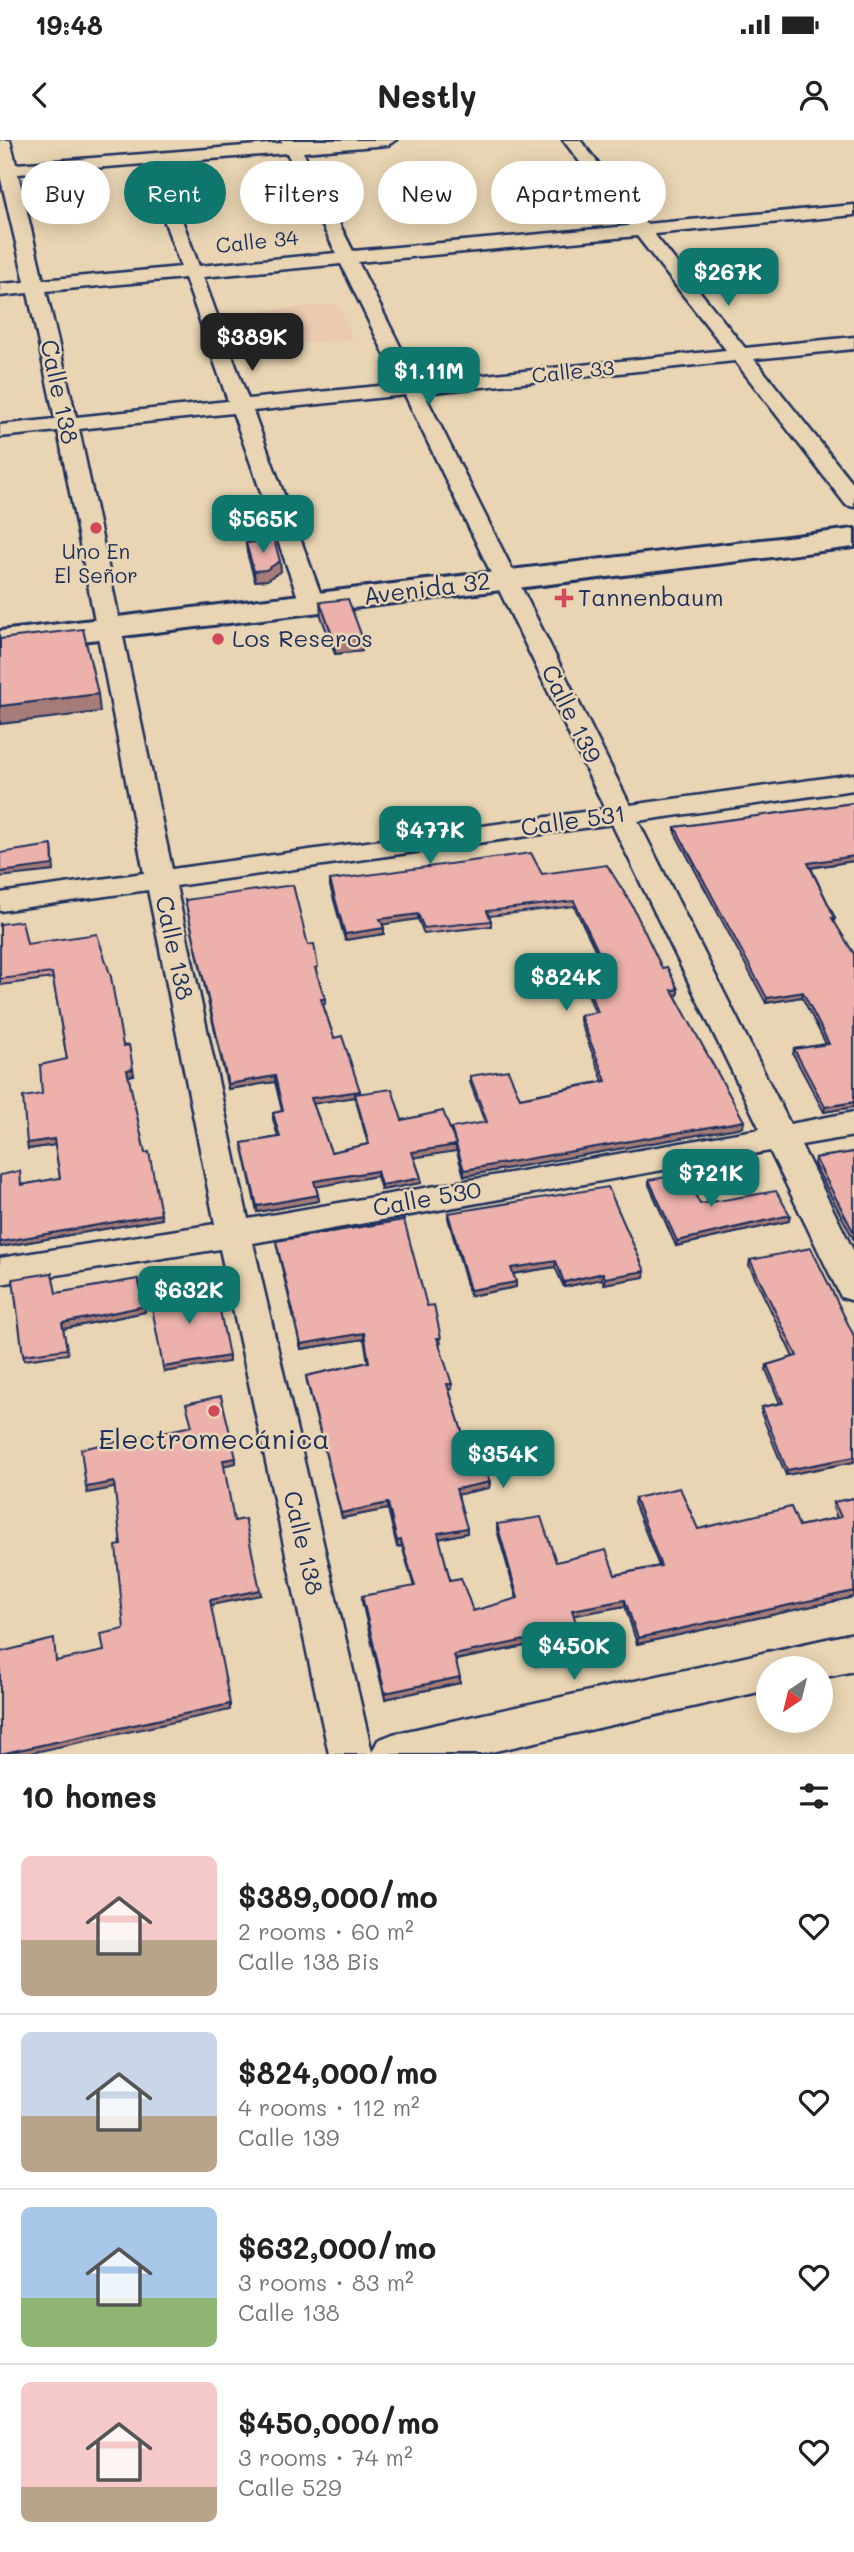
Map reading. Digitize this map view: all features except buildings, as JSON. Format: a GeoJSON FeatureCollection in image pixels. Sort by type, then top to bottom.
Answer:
{"type":"FeatureCollection","features":[{"type":"Feature","properties":{"kind":"main road","name":"Avenida 32"},"geometry":{"type":"LineString","coordinates":[[0,641],[106,619],[501,571],[854,523]]}},
{"type":"Feature","properties":{"kind":"main road","name":"Avenida 32"},"geometry":{"type":"LineString","coordinates":[[501,571],[854,538]]}},
{"type":"Feature","properties":{"kind":"main road","name":"Avenida 32"},"geometry":{"type":"LineString","coordinates":[[0,623],[106,619]]}},
{"type":"Feature","properties":{"kind":"street","name":"Calle 138"},"geometry":{"type":"LineString","coordinates":[[2,140],[5,170],[67,424],[234,1234],[351,1754]]}},
{"type":"Feature","properties":{"kind":"street"},"geometry":{"type":"LineString","coordinates":[[5,170],[151,159],[291,144],[388,140]]}},
{"type":"Feature","properties":{"kind":"street"},"geometry":{"type":"LineString","coordinates":[[571,140],[854,500]]}},
{"type":"Feature","properties":{"kind":"street","name":"Calle 139"},"geometry":{"type":"LineString","coordinates":[[291,144],[854,1287]]}},
{"type":"Feature","properties":{"kind":"street"},"geometry":{"type":"LineString","coordinates":[[151,159],[309,594]]}},
{"type":"Feature","properties":{"kind":"street","name":"Calle 34"},"geometry":{"type":"LineString","coordinates":[[0,289],[854,210]]}},
{"type":"Feature","properties":{"kind":"street","name":"Calle 33"},"geometry":{"type":"LineString","coordinates":[[0,431],[854,343]]}},
{"type":"Feature","properties":{"kind":"street","name":"Calle 531"},"geometry":{"type":"LineString","coordinates":[[0,902],[854,782]]}},
{"type":"Feature","properties":{"kind":"street","name":"Calle 530"},"geometry":{"type":"LineString","coordinates":[[0,1270],[234,1234],[854,1124]]}},
{"type":"Feature","properties":{"kind":"street"},"geometry":{"type":"LineString","coordinates":[[833,1657],[854,1652]]}},
{"type":"Feature","properties":{"kind":"street"},"geometry":{"type":"LineString","coordinates":[[393,1754],[756,1674]]}},
{"type":"Feature","properties":{"kind":"shaded area"},"geometry":{"type":"Polygon","coordinates":[[[337,304],[353,338],[244,349],[230,314],[337,304]]]}},
{"type":"Feature","properties":{"kind":"place","name":"Uno En El Señor"},"geometry":{"type":"Point","coordinates":[96,528]}},
{"type":"Feature","properties":{"kind":"place","name":"Tannenbaum"},"geometry":{"type":"Point","coordinates":[564,598]}},
{"type":"Feature","properties":{"kind":"place","name":"Los Reseros"},"geometry":{"type":"Point","coordinates":[218,639]}},
{"type":"Feature","properties":{"kind":"place","name":"Electromecánica"},"geometry":{"type":"Point","coordinates":[214,1411]}}]}
